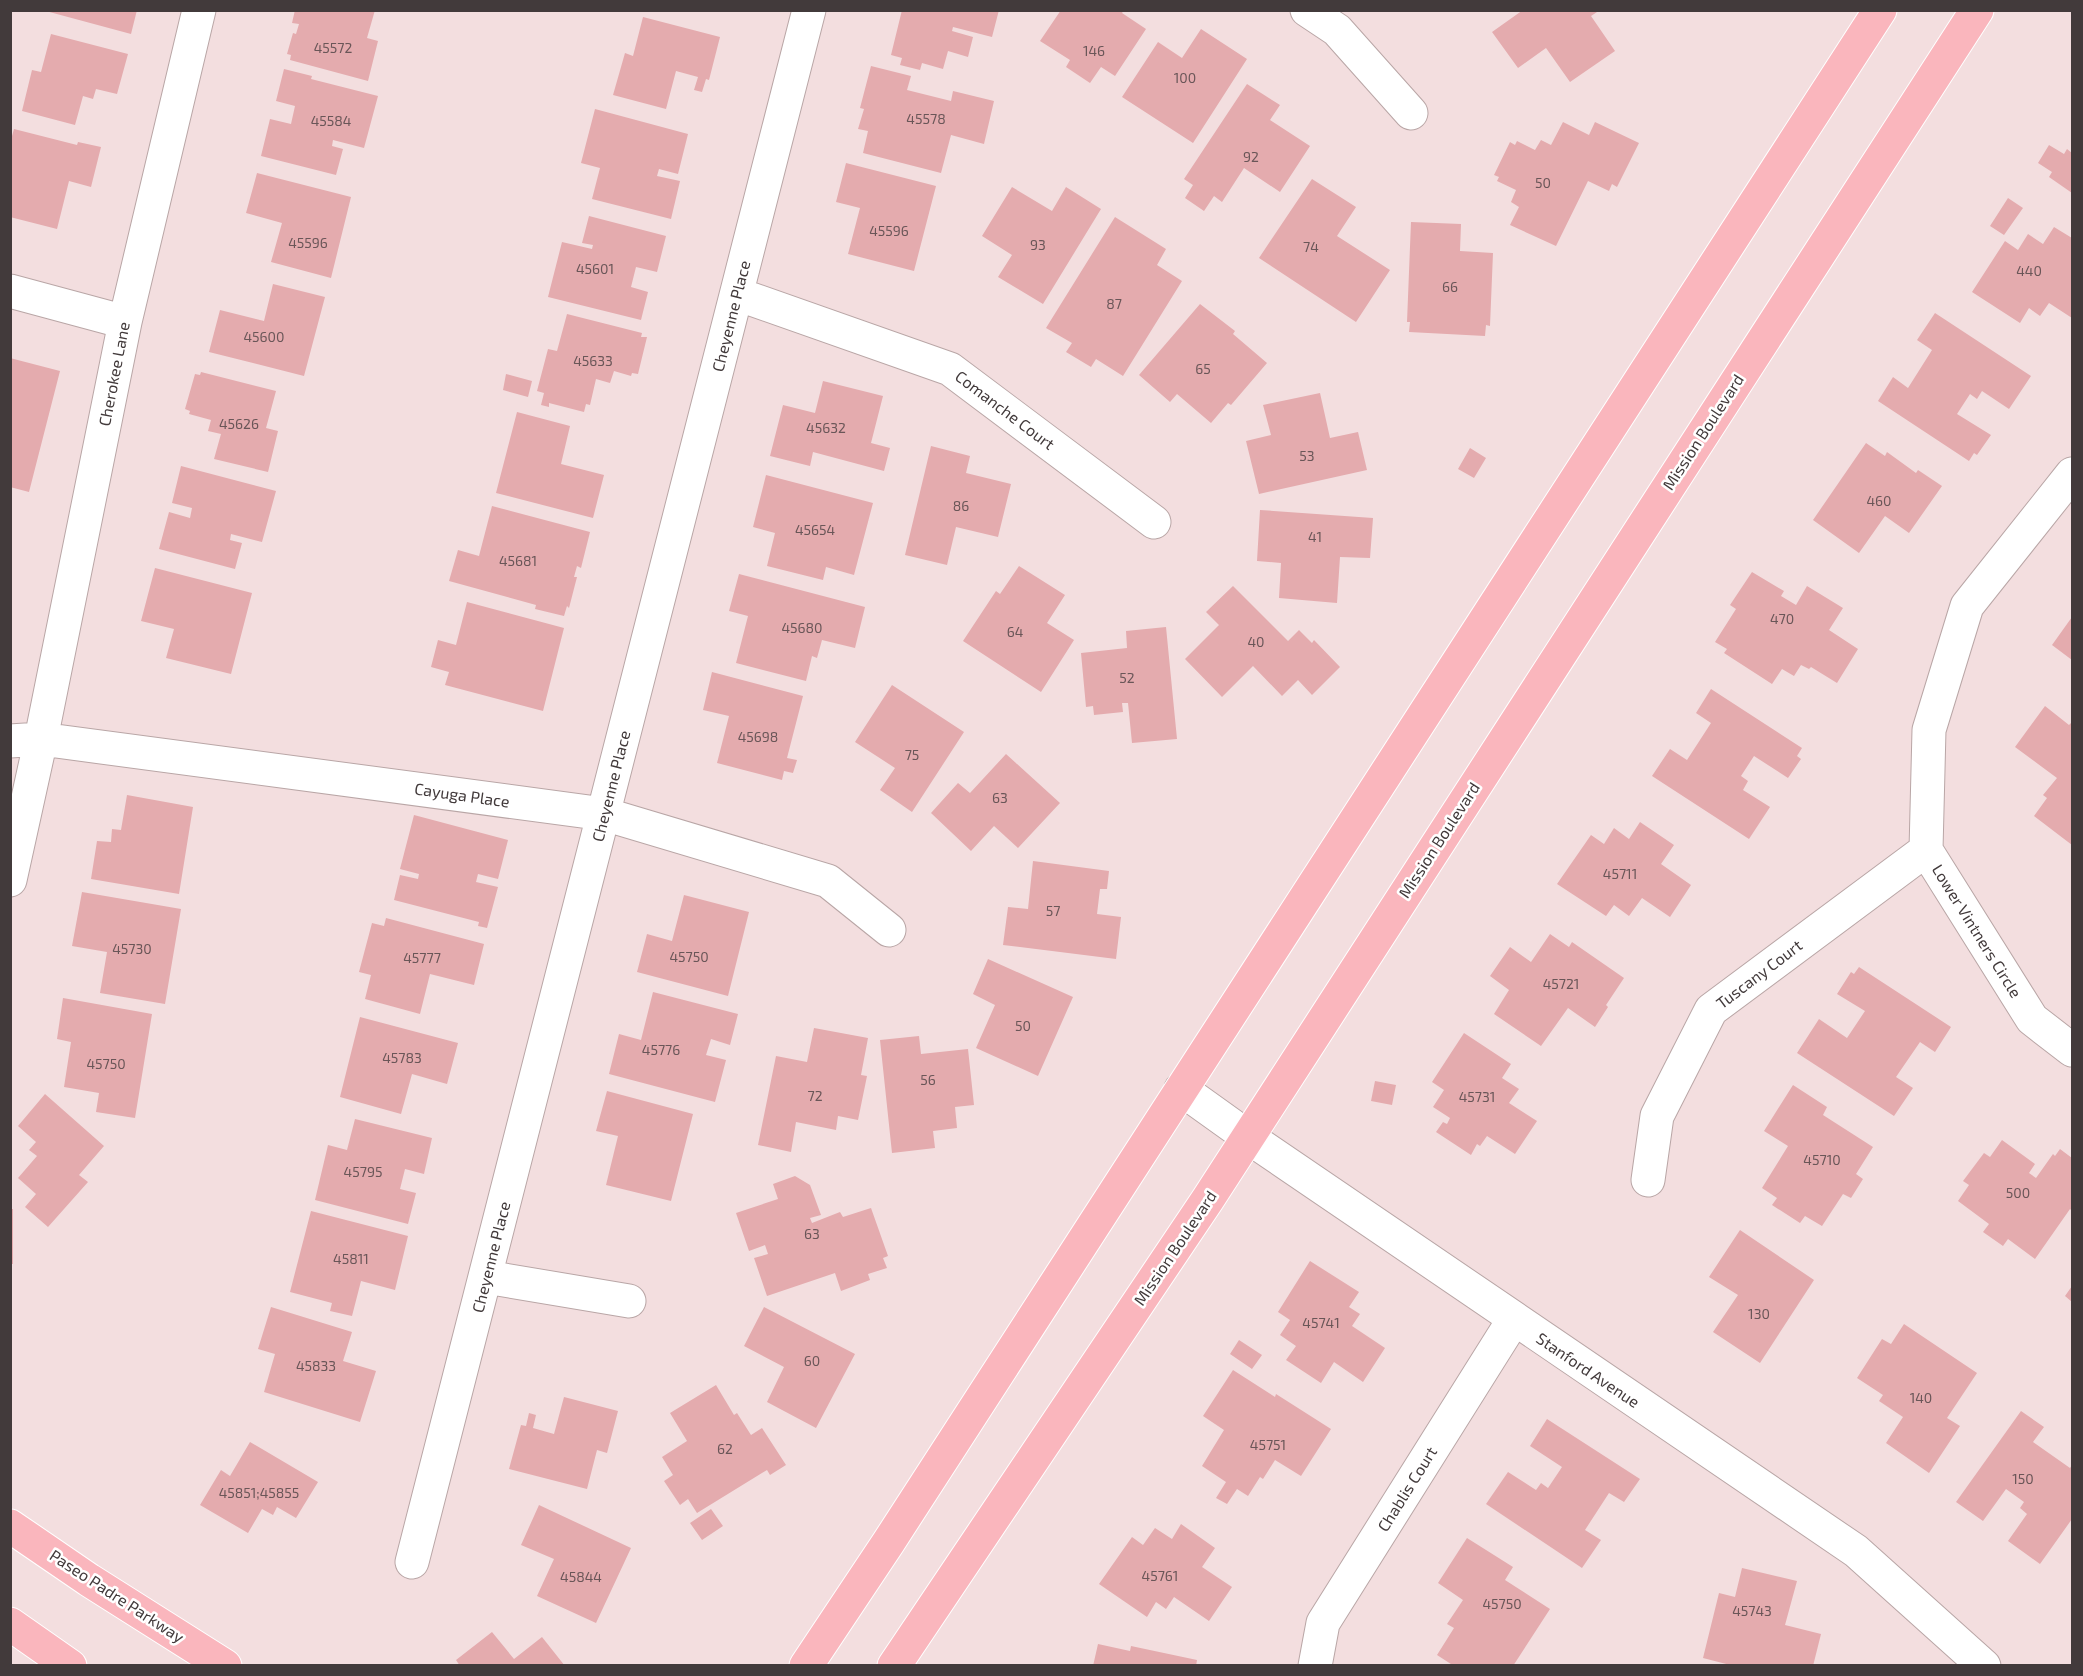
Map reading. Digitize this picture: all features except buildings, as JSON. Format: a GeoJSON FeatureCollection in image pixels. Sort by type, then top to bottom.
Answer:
{"type":"FeatureCollection","features":[{"type":"Feature","properties":{"kind":"main road"},"geometry":{"type":"LineString","coordinates":[[806,1665],[888,1543],[1880,10]]}},
{"type":"Feature","properties":{"kind":"main road","name":"Mission Boulevard"},"geometry":{"type":"LineString","coordinates":[[894,1665],[1248,1137],[1977,10]]}},
{"type":"Feature","properties":{"kind":"main road","name":"Paseo Padre Parkway"},"geometry":{"type":"LineString","coordinates":[[10,1526],[89,1580],[225,1665]]}},
{"type":"Feature","properties":{"kind":"main road"},"geometry":{"type":"LineString","coordinates":[[10,1624],[51,1660]]}},
{"type":"Feature","properties":{"kind":"street","name":"Cherokee Lane"},"geometry":{"type":"LineString","coordinates":[[10,880],[26,740],[199,10]]}},
{"type":"Feature","properties":{"kind":"street","name":"Cheyenne Place"},"geometry":{"type":"LineString","coordinates":[[412,1562],[809,10]]}},
{"type":"Feature","properties":{"kind":"street"},"geometry":{"type":"LineString","coordinates":[[1307,10],[1337,30],[1411,113]]}},
{"type":"Feature","properties":{"kind":"street"},"geometry":{"type":"LineString","coordinates":[[10,291],[124,322]]}},
{"type":"Feature","properties":{"kind":"street","name":"Comanche Court"},"geometry":{"type":"LineString","coordinates":[[737,294],[950,369],[1154,522]]}},
{"type":"Feature","properties":{"kind":"street","name":"Lower Vintners Circle"},"geometry":{"type":"LineString","coordinates":[[2073,474],[1967,606],[1929,730],[1926,850],[2032,1019],[2073,1050]]}},
{"type":"Feature","properties":{"kind":"street","name":"Cayuga Place"},"geometry":{"type":"LineString","coordinates":[[26,740],[604,814],[828,881],[889,930]]}},
{"type":"Feature","properties":{"kind":"street","name":"Tuscany Court"},"geometry":{"type":"LineString","coordinates":[[1648,1180],[1657,1116],[1711,1010],[1926,850]]}},
{"type":"Feature","properties":{"kind":"street","name":"Stanford Avenue"},"geometry":{"type":"LineString","coordinates":[[1181,1089],[1856,1551],[1950,1654],[1984,1665]]}},
{"type":"Feature","properties":{"kind":"street"},"geometry":{"type":"LineString","coordinates":[[486,1277],[629,1301]]}},
{"type":"Feature","properties":{"kind":"street","name":"Chablis Court"},"geometry":{"type":"LineString","coordinates":[[1315,1665],[1323,1623],[1514,1319]]}}]}
